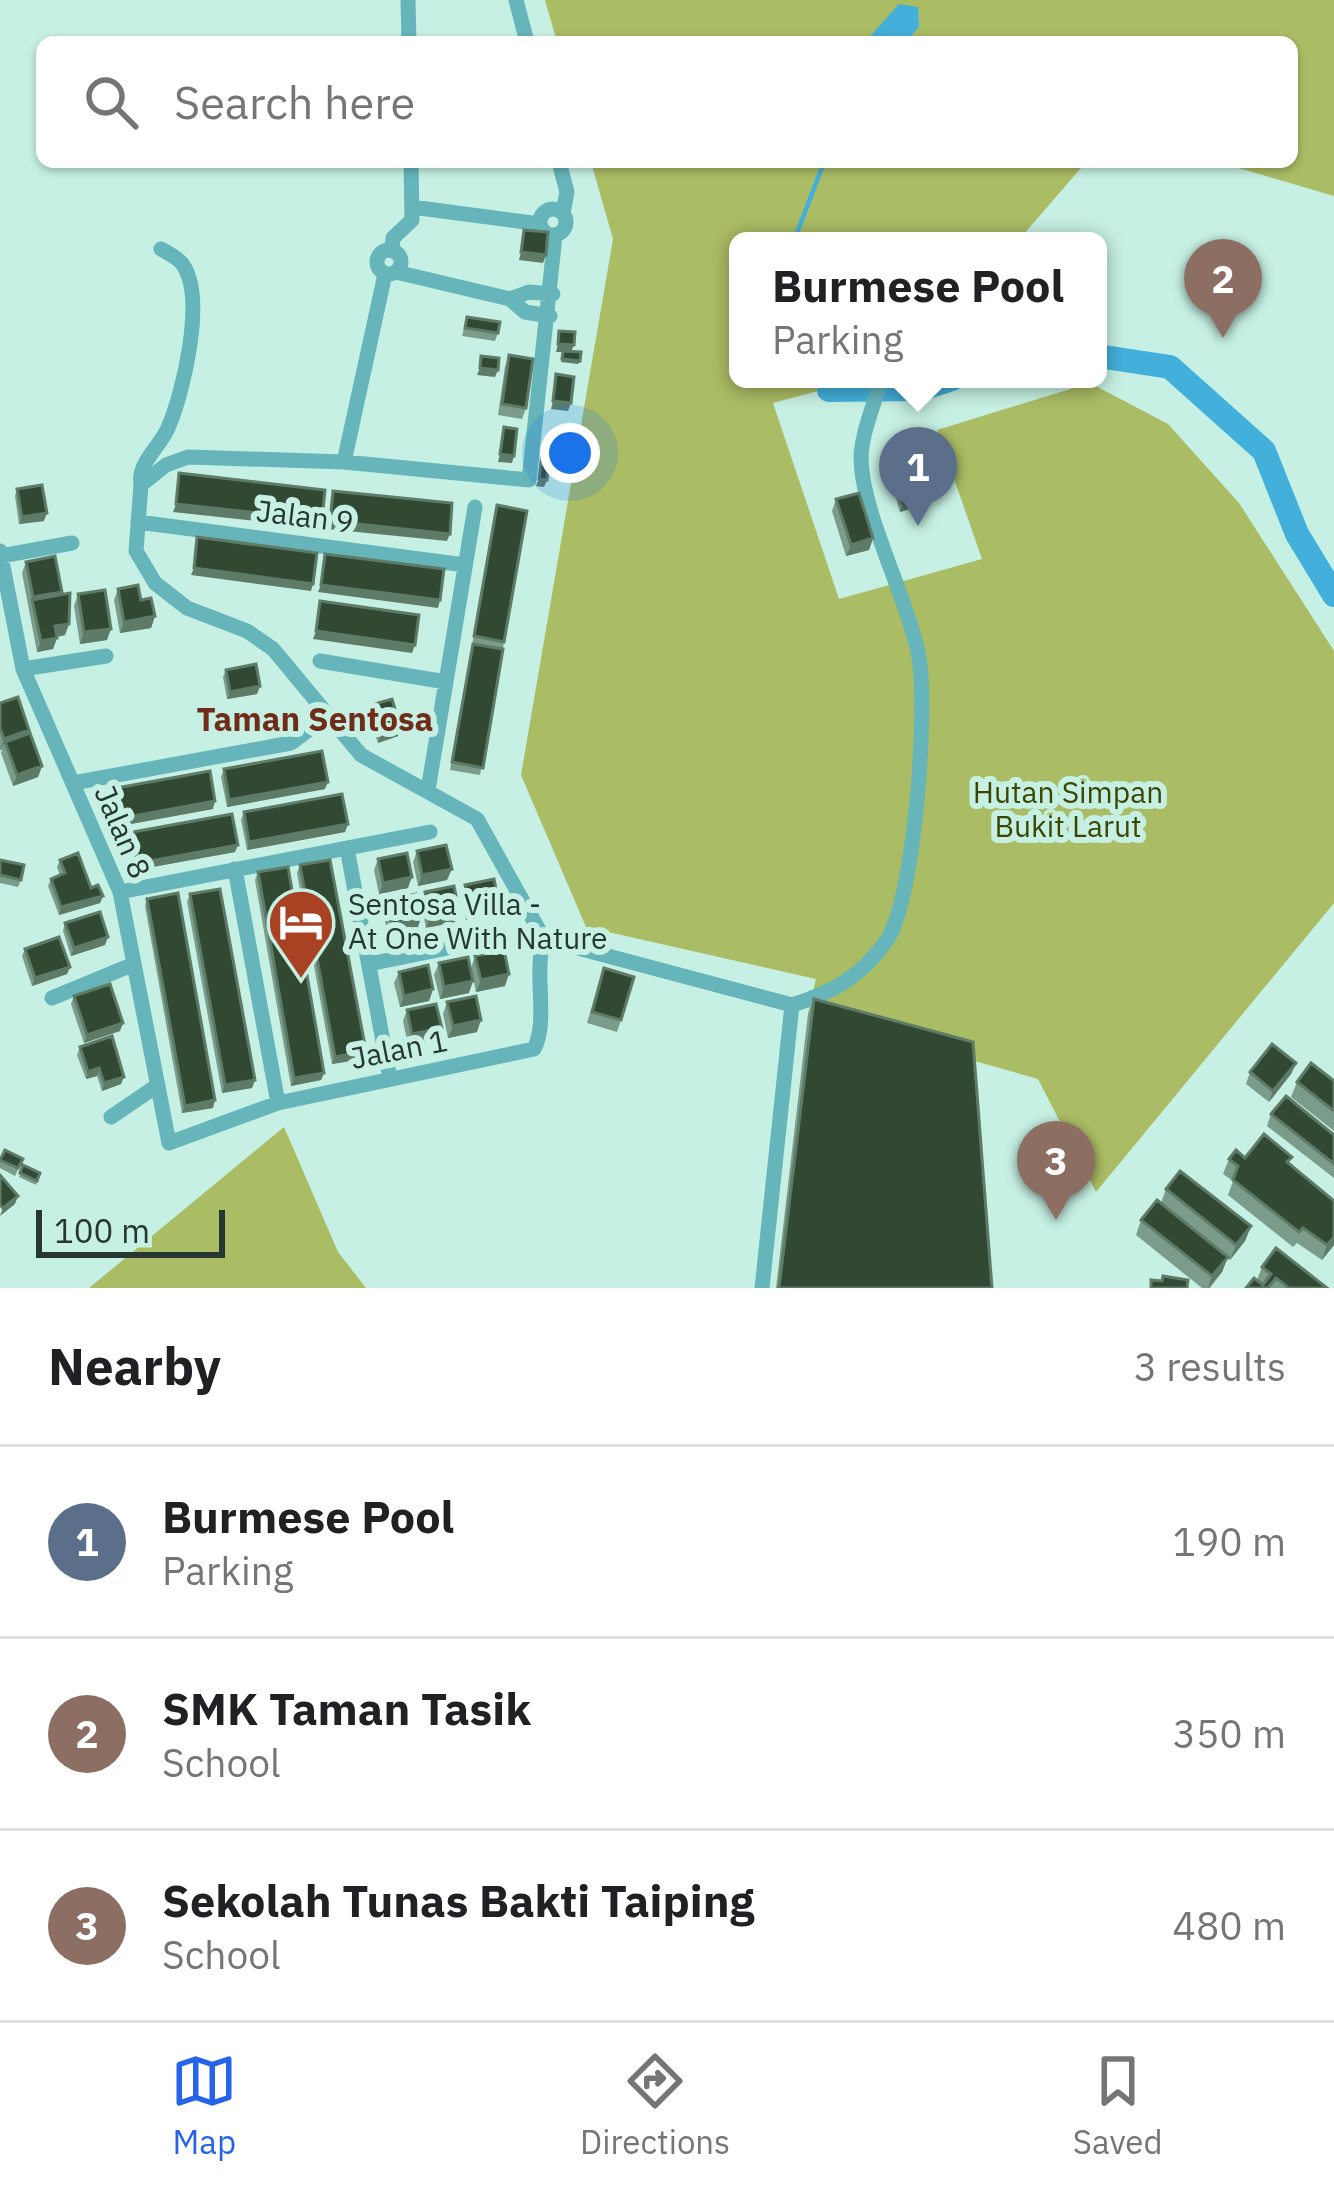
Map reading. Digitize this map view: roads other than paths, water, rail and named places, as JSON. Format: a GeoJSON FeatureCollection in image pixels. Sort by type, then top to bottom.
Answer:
{"type":"FeatureCollection","features":[{"type":"Feature","properties":{"kind":"street"},"geometry":{"type":"LineString","coordinates":[[409,0],[409,36]]}},
{"type":"Feature","properties":{"kind":"street"},"geometry":{"type":"LineString","coordinates":[[516,0],[525,36]]}},
{"type":"Feature","properties":{"kind":"street"},"geometry":{"type":"LineString","coordinates":[[344,462],[391,273],[401,259],[392,251],[393,238],[412,220],[411,168]]}},
{"type":"Feature","properties":{"kind":"street"},"geometry":{"type":"LineString","coordinates":[[141,485],[156,470],[188,457],[344,462],[529,480],[553,294],[555,236],[566,225],[567,193],[561,168]]}},
{"type":"Feature","properties":{"kind":"street"},"geometry":{"type":"LineString","coordinates":[[412,207],[540,224],[555,236]]}},
{"type":"Feature","properties":{"kind":"street"},"geometry":{"type":"LineString","coordinates":[[540,224],[548,210],[563,213]]}},
{"type":"Feature","properties":{"kind":"street"},"geometry":{"type":"LineString","coordinates":[[161,249],[182,262],[189,280],[190,339],[185,388],[166,434],[144,465],[141,485],[136,551],[154,583],[187,608],[247,631],[273,649],[361,755],[428,790],[486,829],[544,939],[792,1005],[831,993],[860,974],[890,935],[903,896],[924,715],[918,652],[861,458],[879,388]]}},
{"type":"Feature","properties":{"kind":"street"},"geometry":{"type":"LineString","coordinates":[[391,273],[510,299],[525,312],[550,316]]}},
{"type":"Feature","properties":{"kind":"street"},"geometry":{"type":"LineString","coordinates":[[510,299],[529,292],[553,294]]}},
{"type":"Feature","properties":{"kind":"street"},"geometry":{"type":"LineString","coordinates":[[428,790],[475,507]]}},
{"type":"Feature","properties":{"kind":"street","name":"Jalan 9"},"geometry":{"type":"LineString","coordinates":[[138,522],[465,565]]}},
{"type":"Feature","properties":{"kind":"street"},"geometry":{"type":"LineString","coordinates":[[0,553],[72,543]]}},
{"type":"Feature","properties":{"kind":"street","name":"Jalan 8"},"geometry":{"type":"LineString","coordinates":[[0,553],[22,669],[120,892],[169,1143]]}},
{"type":"Feature","properties":{"kind":"street"},"geometry":{"type":"LineString","coordinates":[[22,669],[106,656]]}},
{"type":"Feature","properties":{"kind":"street"},"geometry":{"type":"LineString","coordinates":[[320,661],[446,682]]}},
{"type":"Feature","properties":{"kind":"street"},"geometry":{"type":"LineString","coordinates":[[73,783],[291,743],[327,716]]}},
{"type":"Feature","properties":{"kind":"street"},"geometry":{"type":"LineString","coordinates":[[120,892],[430,832]]}},
{"type":"Feature","properties":{"kind":"street"},"geometry":{"type":"LineString","coordinates":[[347,848],[390,1078]]}},
{"type":"Feature","properties":{"kind":"street"},"geometry":{"type":"LineString","coordinates":[[235,869],[278,1102]]}},
{"type":"Feature","properties":{"kind":"street","name":"Jalan 1"},"geometry":{"type":"LineString","coordinates":[[169,1143],[278,1102],[534,1048],[541,1022],[536,983],[544,939]]}},
{"type":"Feature","properties":{"kind":"street"},"geometry":{"type":"LineString","coordinates":[[369,964],[482,941]]}},
{"type":"Feature","properties":{"kind":"street"},"geometry":{"type":"LineString","coordinates":[[52,998],[134,964]]}},
{"type":"Feature","properties":{"kind":"street"},"geometry":{"type":"LineString","coordinates":[[763,1288],[792,1005]]}},
{"type":"Feature","properties":{"kind":"street"},"geometry":{"type":"LineString","coordinates":[[111,1117],[158,1085]]}},
{"type":"Feature","properties":{"kind":"water"},"geometry":{"type":"Polygon","coordinates":[[[899,4],[918,7],[919,27],[911,36],[870,36],[899,4]]]}},
{"type":"Feature","properties":{"kind":"waterway"},"geometry":{"type":"LineString","coordinates":[[797,232],[822,168]]}},
{"type":"Feature","properties":{"kind":"waterway"},"geometry":{"type":"LineString","coordinates":[[1107,357],[1170,367],[1264,451],[1297,534],[1334,595]]}},
{"type":"Feature","properties":{"kind":"waterway"},"geometry":{"type":"LineString","coordinates":[[829,390],[924,388]]}},
{"type":"Feature","properties":{"kind":"place","name":"SMK Taman Tasik"},"geometry":{"type":"Point","coordinates":[1223,338]}},
{"type":"Feature","properties":{"kind":"place","name":"Burmese Pool"},"geometry":{"type":"Point","coordinates":[918,526]}},
{"type":"Feature","properties":{"kind":"place","name":"Sentosa Villa - At One With Nature"},"geometry":{"type":"Point","coordinates":[301,981]}},
{"type":"Feature","properties":{"kind":"place","name":"Sekolah Tunas Bakti Taiping"},"geometry":{"type":"Point","coordinates":[1056,1220]}},
{"type":"Feature","properties":{"kind":"district","name":"Taman Sentosa"},"geometry":{"type":"Point","coordinates":[315,719]}},
{"type":"Feature","properties":{"kind":"park label","name":"Hutan Simpan Bukit Larut"},"geometry":{"type":"Point","coordinates":[1068,810]}}]}
